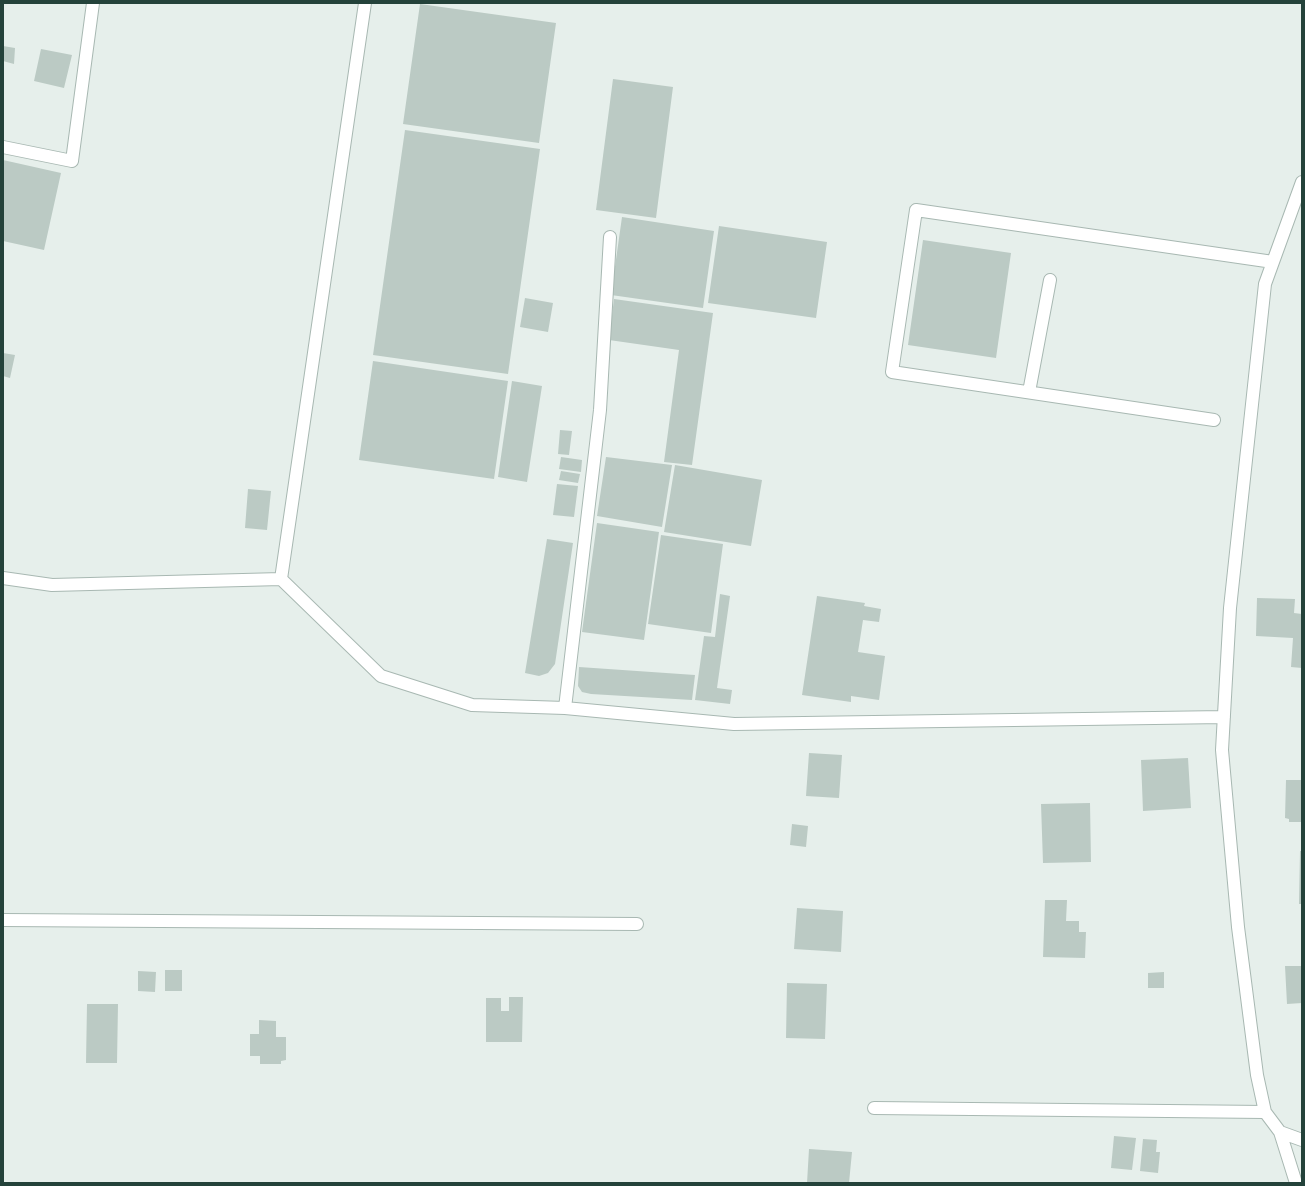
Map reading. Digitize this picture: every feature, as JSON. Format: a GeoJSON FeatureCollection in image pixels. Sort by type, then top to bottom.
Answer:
{"type":"FeatureCollection","features":[{"type":"Feature","properties":{"kind":"street"},"geometry":{"type":"LineString","coordinates":[[3,147],[72,161],[93,3]]}},
{"type":"Feature","properties":{"kind":"street"},"geometry":{"type":"LineString","coordinates":[[281,579],[366,3]]}},
{"type":"Feature","properties":{"kind":"street"},"geometry":{"type":"LineString","coordinates":[[1296,1183],[1280,1132],[1265,1112],[1257,1075],[1238,927],[1222,750],[1230,608],[1265,284],[1302,182]]}},
{"type":"Feature","properties":{"kind":"street"},"geometry":{"type":"LineString","coordinates":[[1214,420],[892,372],[916,210],[1273,262]]}},
{"type":"Feature","properties":{"kind":"street"},"geometry":{"type":"LineString","coordinates":[[565,708],[600,410],[610,237]]}},
{"type":"Feature","properties":{"kind":"street"},"geometry":{"type":"LineString","coordinates":[[1029,392],[1050,280]]}},
{"type":"Feature","properties":{"kind":"street"},"geometry":{"type":"LineString","coordinates":[[3,578],[52,585],[281,579],[381,676],[472,705],[565,708],[734,724],[1224,717]]}},
{"type":"Feature","properties":{"kind":"street"},"geometry":{"type":"LineString","coordinates":[[3,920],[637,924]]}},
{"type":"Feature","properties":{"kind":"street"},"geometry":{"type":"LineString","coordinates":[[874,1108],[1265,1112]]}},
{"type":"Feature","properties":{"kind":"street"},"geometry":{"type":"LineString","coordinates":[[1280,1132],[1302,1140]]}},
{"type":"Feature","properties":{"kind":"building"},"geometry":{"type":"Polygon","coordinates":[[[420,4],[556,23],[539,143],[403,124],[420,4]]]}},
{"type":"Feature","properties":{"kind":"building"},"geometry":{"type":"Polygon","coordinates":[[[3,46],[15,48],[14,64],[3,61],[3,46]]]}},
{"type":"Feature","properties":{"kind":"building"},"geometry":{"type":"Polygon","coordinates":[[[41,49],[72,55],[64,88],[34,81],[41,49]]]}},
{"type":"Feature","properties":{"kind":"building"},"geometry":{"type":"Polygon","coordinates":[[[613,79],[673,87],[656,218],[596,210],[613,79]]]}},
{"type":"Feature","properties":{"kind":"building"},"geometry":{"type":"Polygon","coordinates":[[[405,130],[540,149],[508,374],[373,355],[405,130]]]}},
{"type":"Feature","properties":{"kind":"building"},"geometry":{"type":"Polygon","coordinates":[[[3,160],[61,173],[44,250],[3,241],[3,160]]]}},
{"type":"Feature","properties":{"kind":"building"},"geometry":{"type":"Polygon","coordinates":[[[622,217],[714,231],[703,308],[611,295],[622,217]]]}},
{"type":"Feature","properties":{"kind":"building"},"geometry":{"type":"Polygon","coordinates":[[[719,226],[827,242],[816,318],[708,303],[719,226]]]}},
{"type":"Feature","properties":{"kind":"building"},"geometry":{"type":"Polygon","coordinates":[[[923,240],[1011,253],[996,358],[908,345],[923,240]]]}},
{"type":"Feature","properties":{"kind":"building"},"geometry":{"type":"Polygon","coordinates":[[[525,298],[553,303],[548,332],[520,327],[525,298]]]}},
{"type":"Feature","properties":{"kind":"building"},"geometry":{"type":"Polygon","coordinates":[[[614,299],[713,313],[692,465],[664,462],[679,350],[609,340],[614,299]]]}},
{"type":"Feature","properties":{"kind":"building"},"geometry":{"type":"Polygon","coordinates":[[[3,353],[15,355],[10,378],[3,376],[3,353]]]}},
{"type":"Feature","properties":{"kind":"building"},"geometry":{"type":"Polygon","coordinates":[[[373,361],[508,381],[494,479],[359,460],[373,361]]]}},
{"type":"Feature","properties":{"kind":"building"},"geometry":{"type":"Polygon","coordinates":[[[512,381],[542,386],[527,482],[498,477],[512,381]]]}},
{"type":"Feature","properties":{"kind":"building"},"geometry":{"type":"Polygon","coordinates":[[[560,430],[572,431],[569,455],[558,454],[560,430]]]}},
{"type":"Feature","properties":{"kind":"building"},"geometry":{"type":"Polygon","coordinates":[[[561,457],[582,460],[581,472],[559,469],[561,457]]]}},
{"type":"Feature","properties":{"kind":"building"},"geometry":{"type":"Polygon","coordinates":[[[606,457],[672,465],[662,527],[597,516],[606,457]]]}},
{"type":"Feature","properties":{"kind":"building"},"geometry":{"type":"Polygon","coordinates":[[[675,465],[762,480],[751,546],[664,532],[675,465]]]}},
{"type":"Feature","properties":{"kind":"building"},"geometry":{"type":"Polygon","coordinates":[[[561,471],[580,474],[578,483],[559,480],[561,471]]]}},
{"type":"Feature","properties":{"kind":"building"},"geometry":{"type":"Polygon","coordinates":[[[557,484],[578,486],[574,517],[553,515],[557,484]]]}},
{"type":"Feature","properties":{"kind":"building"},"geometry":{"type":"Polygon","coordinates":[[[248,489],[271,491],[267,530],[245,528],[248,489]]]}},
{"type":"Feature","properties":{"kind":"building"},"geometry":{"type":"Polygon","coordinates":[[[597,523],[659,532],[644,640],[582,632],[597,523]]]}},
{"type":"Feature","properties":{"kind":"building"},"geometry":{"type":"Polygon","coordinates":[[[661,535],[723,544],[711,633],[648,624],[661,535]]]}},
{"type":"Feature","properties":{"kind":"building"},"geometry":{"type":"Polygon","coordinates":[[[547,539],[573,543],[555,664],[548,673],[539,676],[525,673],[547,539]]]}},
{"type":"Feature","properties":{"kind":"building"},"geometry":{"type":"Polygon","coordinates":[[[720,594],[730,596],[717,688],[732,690],[730,704],[695,700],[704,636],[715,637],[720,594]]]}},
{"type":"Feature","properties":{"kind":"building"},"geometry":{"type":"Polygon","coordinates":[[[817,596],[865,603],[864,606],[881,609],[879,622],[863,620],[858,652],[885,656],[879,700],[851,696],[851,702],[802,695],[817,596]]]}},
{"type":"Feature","properties":{"kind":"building"},"geometry":{"type":"Polygon","coordinates":[[[1257,598],[1295,599],[1294,613],[1302,614],[1302,668],[1291,667],[1293,638],[1256,636],[1257,598]]]}},
{"type":"Feature","properties":{"kind":"building"},"geometry":{"type":"Polygon","coordinates":[[[579,667],[695,675],[692,700],[591,694],[582,692],[578,686],[579,667]]]}},
{"type":"Feature","properties":{"kind":"building"},"geometry":{"type":"Polygon","coordinates":[[[809,753],[842,755],[839,798],[806,796],[809,753]]]}},
{"type":"Feature","properties":{"kind":"building"},"geometry":{"type":"Polygon","coordinates":[[[1188,758],[1191,808],[1143,811],[1141,760],[1188,758]]]}},
{"type":"Feature","properties":{"kind":"building"},"geometry":{"type":"Polygon","coordinates":[[[1286,780],[1302,780],[1302,822],[1289,822],[1289,819],[1285,818],[1286,780]]]}},
{"type":"Feature","properties":{"kind":"building"},"geometry":{"type":"Polygon","coordinates":[[[1090,803],[1091,862],[1043,863],[1041,804],[1090,803]]]}},
{"type":"Feature","properties":{"kind":"building"},"geometry":{"type":"Polygon","coordinates":[[[792,824],[808,826],[806,847],[790,845],[792,824]]]}},
{"type":"Feature","properties":{"kind":"building"},"geometry":{"type":"Polygon","coordinates":[[[1300,851],[1302,851],[1302,904],[1299,904],[1300,851]]]}},
{"type":"Feature","properties":{"kind":"building"},"geometry":{"type":"Polygon","coordinates":[[[1045,900],[1067,900],[1066,921],[1079,921],[1079,932],[1086,932],[1085,958],[1043,957],[1045,900]]]}},
{"type":"Feature","properties":{"kind":"building"},"geometry":{"type":"Polygon","coordinates":[[[797,908],[843,911],[841,952],[794,949],[797,908]]]}},
{"type":"Feature","properties":{"kind":"building"},"geometry":{"type":"Polygon","coordinates":[[[1285,966],[1302,966],[1302,1003],[1287,1004],[1285,966]]]}},
{"type":"Feature","properties":{"kind":"building"},"geometry":{"type":"Polygon","coordinates":[[[165,970],[182,970],[182,991],[165,991],[165,970]]]}},
{"type":"Feature","properties":{"kind":"building"},"geometry":{"type":"Polygon","coordinates":[[[138,971],[156,972],[155,992],[138,991],[138,971]]]}},
{"type":"Feature","properties":{"kind":"building"},"geometry":{"type":"Polygon","coordinates":[[[1164,972],[1164,988],[1148,988],[1148,973],[1164,972]]]}},
{"type":"Feature","properties":{"kind":"building"},"geometry":{"type":"Polygon","coordinates":[[[787,983],[827,984],[825,1039],[786,1038],[787,983]]]}},
{"type":"Feature","properties":{"kind":"building"},"geometry":{"type":"Polygon","coordinates":[[[509,997],[523,997],[522,1042],[486,1042],[486,998],[501,998],[501,1011],[509,1011],[509,997]]]}},
{"type":"Feature","properties":{"kind":"building"},"geometry":{"type":"Polygon","coordinates":[[[87,1004],[118,1004],[117,1063],[86,1063],[87,1004]]]}},
{"type":"Feature","properties":{"kind":"building"},"geometry":{"type":"Polygon","coordinates":[[[259,1020],[276,1021],[276,1037],[286,1037],[286,1060],[281,1061],[281,1064],[260,1064],[260,1056],[250,1056],[250,1034],[259,1034],[259,1020]]]}},
{"type":"Feature","properties":{"kind":"building"},"geometry":{"type":"Polygon","coordinates":[[[1114,1136],[1136,1138],[1132,1170],[1111,1168],[1114,1136]]]}},
{"type":"Feature","properties":{"kind":"building"},"geometry":{"type":"Polygon","coordinates":[[[1143,1139],[1157,1140],[1156,1152],[1160,1152],[1158,1173],[1140,1171],[1143,1139]]]}},
{"type":"Feature","properties":{"kind":"building"},"geometry":{"type":"Polygon","coordinates":[[[809,1149],[852,1152],[849,1183],[807,1183],[809,1149]]]}}]}
